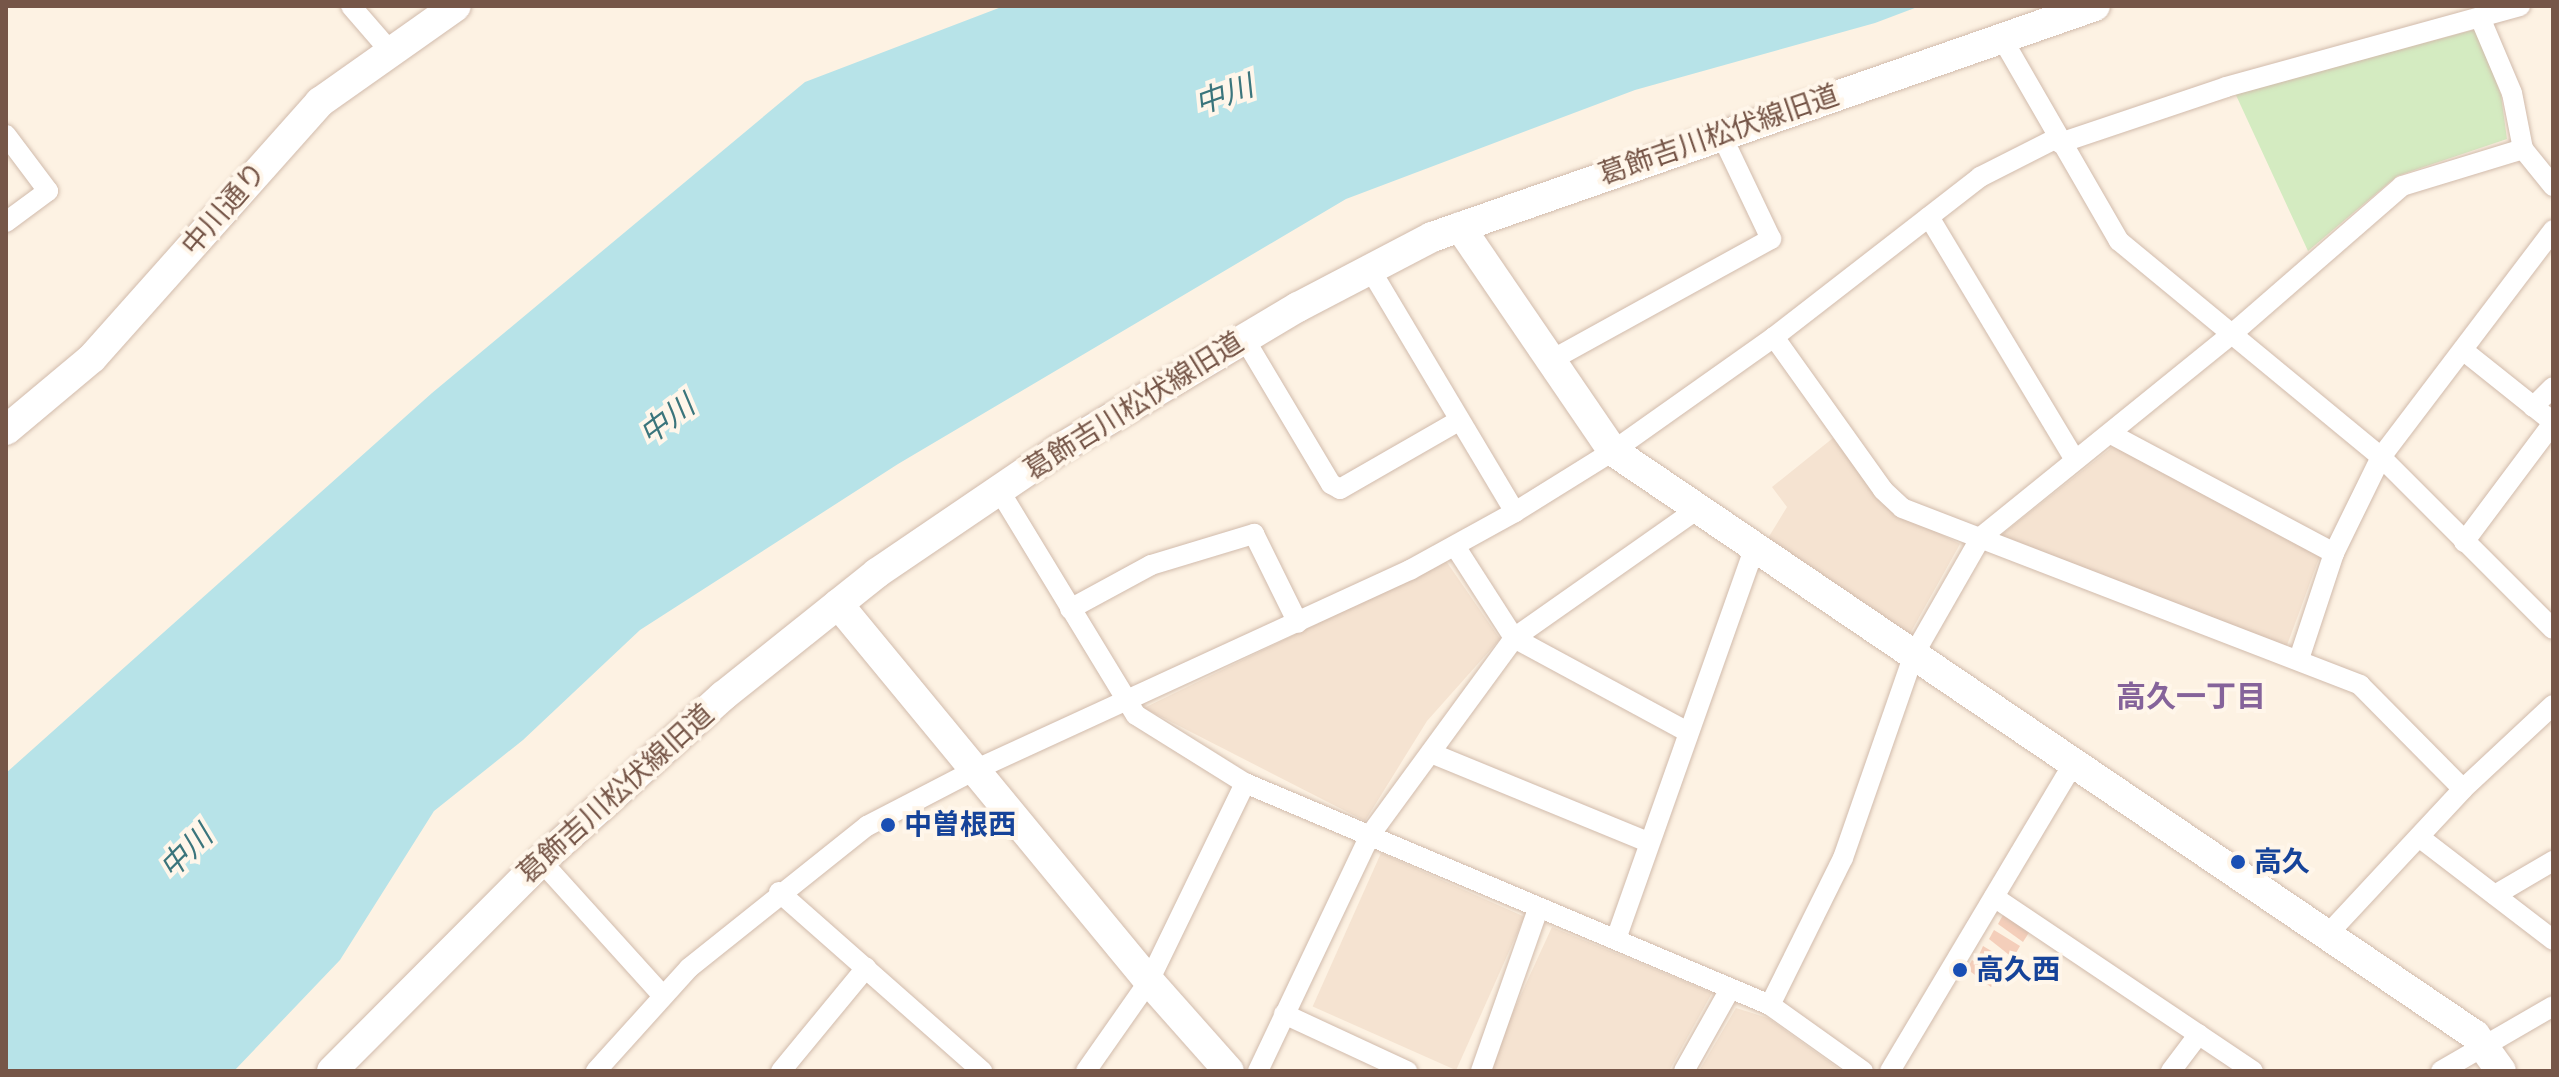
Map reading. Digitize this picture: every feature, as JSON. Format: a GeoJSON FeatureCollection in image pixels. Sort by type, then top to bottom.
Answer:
{"type":"FeatureCollection","features":[{"type":"Feature","properties":{"kind":"street"},"geometry":{"type":"LineString","coordinates":[[351,6],[390,51]]}},
{"type":"Feature","properties":{"kind":"street","name":"中川通り"},"geometry":{"type":"LineString","coordinates":[[6,430],[92,358],[320,102],[456,6]]}},
{"type":"Feature","properties":{"kind":"street","name":"葛飾吉川松伏線旧道"},"geometry":{"type":"LineString","coordinates":[[332,1071],[541,861],[687,728],[838,604],[999,490],[1244,338],[1370,269],[1460,227],[2095,6]]}},
{"type":"Feature","properties":{"kind":"street"},"geometry":{"type":"LineString","coordinates":[[596,1071],[663,996],[779,892],[867,826],[977,769],[1298,623],[1455,546],[1515,512],[1613,451],[1774,337],[1980,177],[2059,140],[2226,87],[2481,20],[2520,6]]}},
{"type":"Feature","properties":{"kind":"street"},"geometry":{"type":"LineString","coordinates":[[2481,20],[2512,93],[2523,149],[2553,186]]}},
{"type":"Feature","properties":{"kind":"street"},"geometry":{"type":"LineString","coordinates":[[2003,40],[2119,241],[2381,457],[2553,629]]}},
{"type":"Feature","properties":{"kind":"street"},"geometry":{"type":"LineString","coordinates":[[1548,362],[1771,239],[1721,134]]}},
{"type":"Feature","properties":{"kind":"street"},"geometry":{"type":"LineString","coordinates":[[6,135],[48,191],[6,222]]}},
{"type":"Feature","properties":{"kind":"street"},"geometry":{"type":"LineString","coordinates":[[1770,1005],[1838,870],[1914,654],[1981,537],[2232,334],[2402,186],[2523,149]]}},
{"type":"Feature","properties":{"kind":"street"},"geometry":{"type":"LineString","coordinates":[[1929,217],[2075,460]]}},
{"type":"Feature","properties":{"kind":"street"},"geometry":{"type":"LineString","coordinates":[[1460,227],[1548,362],[1613,451],[1696,510],[2328,934],[2486,1045],[2501,1071]]}},
{"type":"Feature","properties":{"kind":"street"},"geometry":{"type":"LineString","coordinates":[[2299,659],[2334,553],[2381,457],[2553,230]]}},
{"type":"Feature","properties":{"kind":"street"},"geometry":{"type":"LineString","coordinates":[[1370,269],[1515,512]]}},
{"type":"Feature","properties":{"kind":"street"},"geometry":{"type":"LineString","coordinates":[[1774,337],[1883,490],[1902,508],[2360,685],[2463,789]]}},
{"type":"Feature","properties":{"kind":"street"},"geometry":{"type":"LineString","coordinates":[[1244,338],[1331,484],[1340,489],[1460,420]]}},
{"type":"Feature","properties":{"kind":"street"},"geometry":{"type":"LineString","coordinates":[[2464,351],[2553,423],[2464,542]]}},
{"type":"Feature","properties":{"kind":"street"},"geometry":{"type":"LineString","coordinates":[[2533,407],[2553,387]]}},
{"type":"Feature","properties":{"kind":"street"},"geometry":{"type":"LineString","coordinates":[[2111,434],[2334,553]]}},
{"type":"Feature","properties":{"kind":"street"},"geometry":{"type":"LineString","coordinates":[[999,490],[1136,715],[1245,783],[1770,1005],[1863,1071]]}},
{"type":"Feature","properties":{"kind":"street"},"geometry":{"type":"LineString","coordinates":[[1258,1071],[1370,835],[1514,638],[1696,510]]}},
{"type":"Feature","properties":{"kind":"street"},"geometry":{"type":"LineString","coordinates":[[1070,609],[1151,565],[1254,534],[1298,623]]}},
{"type":"Feature","properties":{"kind":"street"},"geometry":{"type":"LineString","coordinates":[[1455,546],[1514,638],[1686,731]]}},
{"type":"Feature","properties":{"kind":"street"},"geometry":{"type":"LineString","coordinates":[[1616,939],[1686,731],[1754,549]]}},
{"type":"Feature","properties":{"kind":"street"},"geometry":{"type":"LineString","coordinates":[[838,604],[1149,981],[1229,1071]]}},
{"type":"Feature","properties":{"kind":"street"},"geometry":{"type":"LineString","coordinates":[[2328,934],[2463,789],[2553,705]]}},
{"type":"Feature","properties":{"kind":"street"},"geometry":{"type":"LineString","coordinates":[[1431,753],[1648,842]]}},
{"type":"Feature","properties":{"kind":"street"},"geometry":{"type":"LineString","coordinates":[[1890,1071],[2073,764]]}},
{"type":"Feature","properties":{"kind":"street"},"geometry":{"type":"LineString","coordinates":[[1086,1071],[1149,981],[1245,783]]}},
{"type":"Feature","properties":{"kind":"street"},"geometry":{"type":"LineString","coordinates":[[2419,837],[2553,940]]}},
{"type":"Feature","properties":{"kind":"street"},"geometry":{"type":"LineString","coordinates":[[541,861],[663,996]]}},
{"type":"Feature","properties":{"kind":"street"},"geometry":{"type":"LineString","coordinates":[[2495,895],[2553,861]]}},
{"type":"Feature","properties":{"kind":"street"},"geometry":{"type":"LineString","coordinates":[[779,892],[982,1071]]}},
{"type":"Feature","properties":{"kind":"street"},"geometry":{"type":"LineString","coordinates":[[1994,897],[2253,1071]]}},
{"type":"Feature","properties":{"kind":"street"},"geometry":{"type":"LineString","coordinates":[[1481,1071],[1538,909]]}},
{"type":"Feature","properties":{"kind":"street"},"geometry":{"type":"LineString","coordinates":[[781,1071],[866,968]]}},
{"type":"Feature","properties":{"kind":"street"},"geometry":{"type":"LineString","coordinates":[[1684,1071],[1730,989]]}},
{"type":"Feature","properties":{"kind":"street"},"geometry":{"type":"LineString","coordinates":[[2441,1071],[2553,1006]]}},
{"type":"Feature","properties":{"kind":"street"},"geometry":{"type":"LineString","coordinates":[[1284,1014],[1407,1071]]}},
{"type":"Feature","properties":{"kind":"street"},"geometry":{"type":"LineString","coordinates":[[2171,1071],[2199,1034]]}},
{"type":"Feature","properties":{"kind":"shaded area"},"geometry":{"type":"Polygon","coordinates":[[[1833,438],[1882,504],[1960,544],[1907,639],[1765,543],[1787,507],[1772,487],[1833,438]]]}},
{"type":"Feature","properties":{"kind":"shaded area"},"geometry":{"type":"Polygon","coordinates":[[[2115,445],[2321,553],[2286,648],[2001,535],[2115,445]]]}},
{"type":"Feature","properties":{"kind":"shaded area"},"geometry":{"type":"Polygon","coordinates":[[[1446,561],[1500,639],[1427,721],[1365,821],[1144,708],[1446,561]]]}},
{"type":"Feature","properties":{"kind":"shaded area"},"geometry":{"type":"Polygon","coordinates":[[[1381,853],[1524,917],[1456,1070],[1313,1006],[1381,853]]]}},
{"type":"Feature","properties":{"kind":"shaded area"},"geometry":{"type":"Polygon","coordinates":[[[1552,927],[1712,993],[1669,1071],[1486,1071],[1552,927]]]}},
{"type":"Feature","properties":{"kind":"shaded area"},"geometry":{"type":"Polygon","coordinates":[[[1736,1008],[1768,1018],[1842,1071],[1699,1071],[1736,1008]]]}},
{"type":"Feature","properties":{"kind":"green space"},"geometry":{"type":"Polygon","coordinates":[[[2477,29],[2501,95],[2507,139],[2397,176],[2308,251],[2235,93],[2477,29]]]}},
{"type":"Feature","properties":{"kind":"water","name":"中川"},"geometry":{"type":"Polygon","coordinates":[[[1004,6],[1920,6],[1875,23],[1635,90],[1346,199],[898,464],[640,630],[523,740],[434,811],[340,960],[234,1071],[6,1071],[6,773],[432,393],[805,82],[1004,6]]]}},
{"type":"Feature","properties":{"kind":"building"},"geometry":{"type":"Polygon","coordinates":[[[2003,915],[2030,931],[2023,942],[1998,924],[2003,915]]]}},
{"type":"Feature","properties":{"kind":"building"},"geometry":{"type":"Polygon","coordinates":[[[1994,930],[2020,946],[2013,958],[1989,939],[1994,930]]]}},
{"type":"Feature","properties":{"kind":"building"},"geometry":{"type":"Polygon","coordinates":[[[1983,946],[2008,961],[2002,973],[1979,955],[1983,946]]]}},
{"type":"Feature","properties":{"kind":"building"},"geometry":{"type":"Polygon","coordinates":[[[1972,960],[1998,977],[1991,987],[1967,969],[1972,960]]]}},
{"type":"Feature","properties":{"kind":"place","name":"中曽根西"},"geometry":{"type":"Point","coordinates":[888,825]}},
{"type":"Feature","properties":{"kind":"place","name":"高久"},"geometry":{"type":"Point","coordinates":[2238,862]}},
{"type":"Feature","properties":{"kind":"place","name":"高久西"},"geometry":{"type":"Point","coordinates":[1960,970]}},
{"type":"Feature","properties":{"kind":"district","name":"高久一丁目"},"geometry":{"type":"Point","coordinates":[2191,697]}}]}
